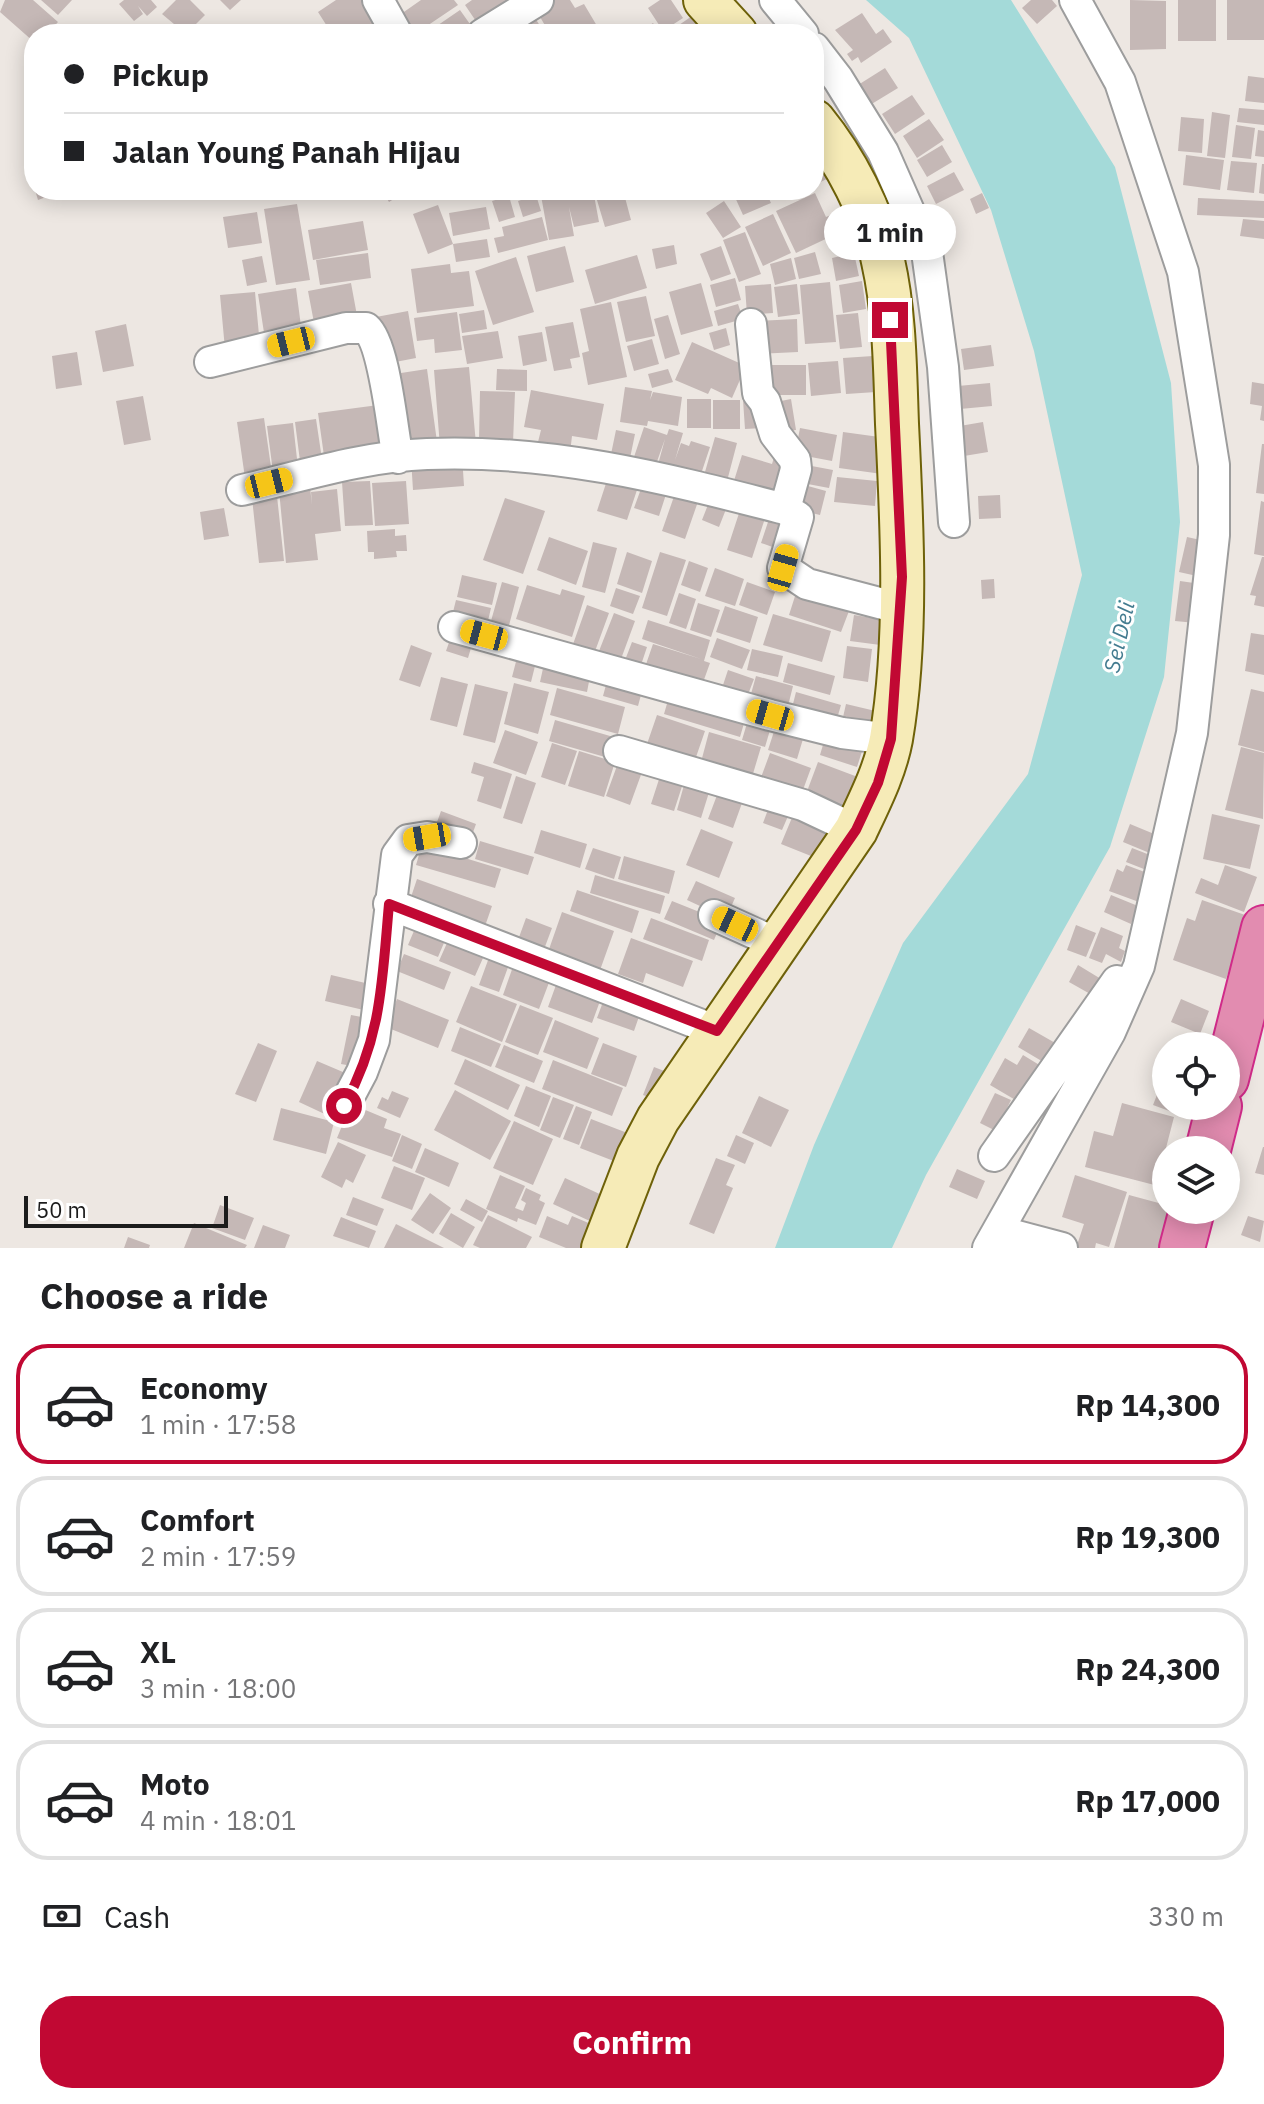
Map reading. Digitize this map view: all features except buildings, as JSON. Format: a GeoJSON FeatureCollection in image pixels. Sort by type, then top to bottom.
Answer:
{"type":"FeatureCollection","features":[{"type":"Feature","properties":{"kind":"highway"},"geometry":{"type":"LineString","coordinates":[[1238,1032],[1264,928]]}},
{"type":"Feature","properties":{"kind":"highway"},"geometry":{"type":"LineString","coordinates":[[1182,1248],[1188,1224]]}},
{"type":"Feature","properties":{"kind":"street"},"geometry":{"type":"LineString","coordinates":[[378,0],[391,24]]}},
{"type":"Feature","properties":{"kind":"street"},"geometry":{"type":"LineString","coordinates":[[499,24],[538,0]]}},
{"type":"Feature","properties":{"kind":"street"},"geometry":{"type":"LineString","coordinates":[[705,0],[727,24]]}},
{"type":"Feature","properties":{"kind":"street"},"geometry":{"type":"LineString","coordinates":[[775,0],[795,24]]}},
{"type":"Feature","properties":{"kind":"street"},"geometry":{"type":"LineString","coordinates":[[1062,1248],[993,1239],[1110,1032],[1139,966],[1192,733],[1214,535],[1215,480],[1183,272],[1120,82],[1075,0]]}},
{"type":"Feature","properties":{"kind":"street"},"geometry":{"type":"LineString","coordinates":[[824,61],[883,152],[927,252],[943,367],[954,522]]}},
{"type":"Feature","properties":{"kind":"street"},"geometry":{"type":"LineString","coordinates":[[603,1248],[645,1144],[776,943],[856,830],[878,783],[891,739],[902,609],[894,350],[883,260],[856,186],[824,136]]}},
{"type":"Feature","properties":{"kind":"street"},"geometry":{"type":"LineString","coordinates":[[751,324],[758,393],[765,402],[775,434],[795,460],[796,469],[785,509]]}},
{"type":"Feature","properties":{"kind":"street"},"geometry":{"type":"LineString","coordinates":[[210,362],[346,328],[366,328],[373,334],[378,352],[398,458]]}},
{"type":"Feature","properties":{"kind":"street"},"geometry":{"type":"LineString","coordinates":[[242,490],[324,470],[424,454],[533,455],[645,473],[785,509],[798,517],[783,568],[807,584],[902,609]]}},
{"type":"Feature","properties":{"kind":"street"},"geometry":{"type":"LineString","coordinates":[[454,627],[770,715],[842,733],[891,739]]}},
{"type":"Feature","properties":{"kind":"street"},"geometry":{"type":"LineString","coordinates":[[619,751],[803,805],[856,830]]}},
{"type":"Feature","properties":{"kind":"street"},"geometry":{"type":"LineString","coordinates":[[344,1106],[374,1040],[397,855],[408,840],[427,837],[461,843]]}},
{"type":"Feature","properties":{"kind":"street"},"geometry":{"type":"LineString","coordinates":[[389,904],[717,1031]]}},
{"type":"Feature","properties":{"kind":"street"},"geometry":{"type":"LineString","coordinates":[[714,915],[776,943]]}},
{"type":"Feature","properties":{"kind":"street"},"geometry":{"type":"LineString","coordinates":[[994,1156],[1044,1089],[1147,935]]}},
{"type":"Feature","properties":{"kind":"water","name":"Sei Deli"},"geometry":{"type":"Polygon","coordinates":[[[866,0],[1011,0],[1115,167],[1171,383],[1180,522],[1164,677],[1110,847],[926,1175],[892,1248],[775,1248],[814,1145],[903,943],[1028,774],[1082,575],[1034,351],[991,210],[909,38],[866,0]]]}},
{"type":"Feature","properties":{"kind":"route"},"geometry":{"type":"LineString","coordinates":[[344,1106],[374,1040],[389,904],[461,935],[717,1031],[856,830],[878,783],[891,739],[902,577],[894,350],[890,320]]}}]}
